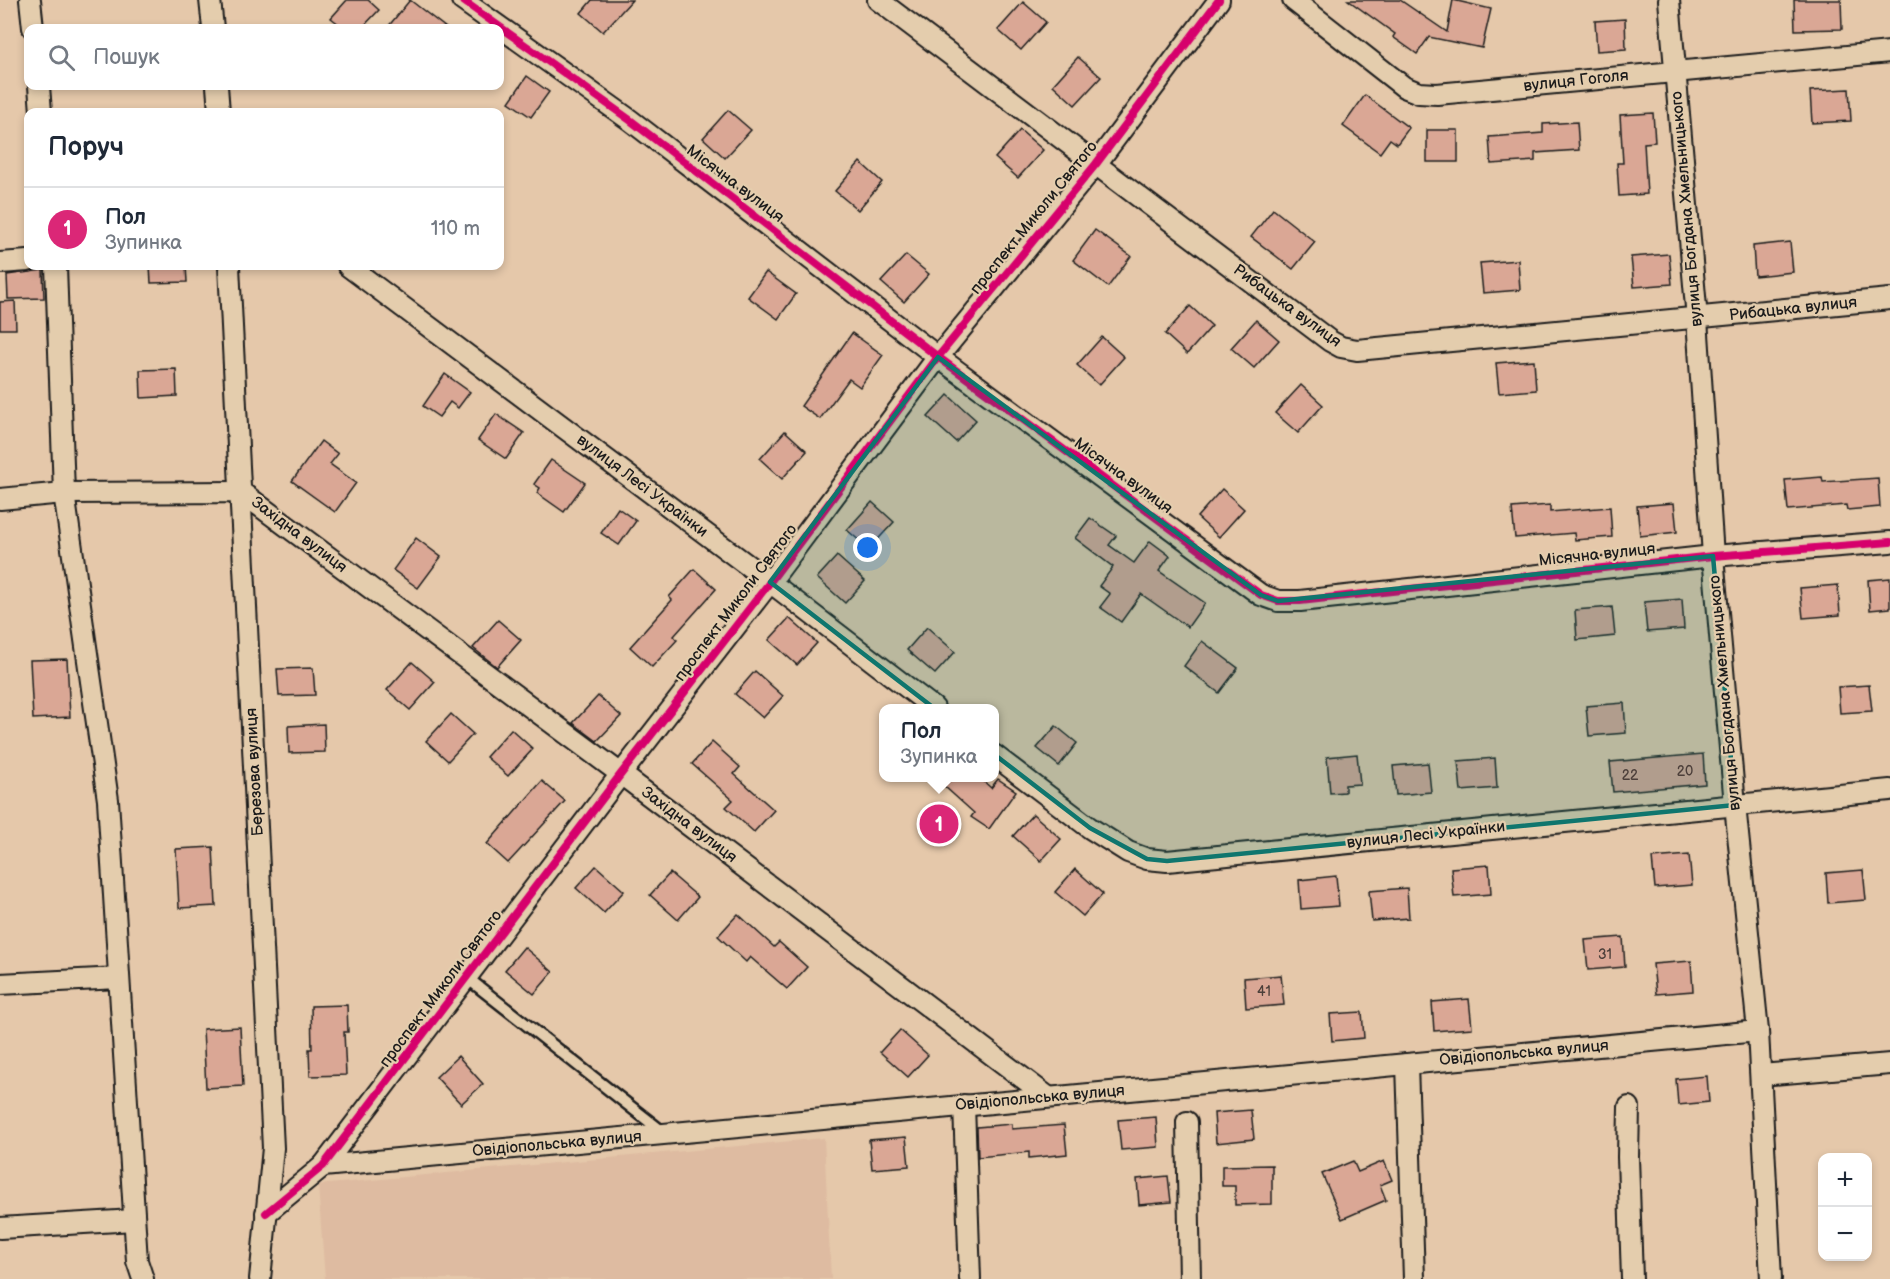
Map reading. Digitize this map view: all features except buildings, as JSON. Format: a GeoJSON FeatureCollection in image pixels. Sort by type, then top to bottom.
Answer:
{"type":"FeatureCollection","features":[{"type":"Feature","properties":{"kind":"street"},"geometry":{"type":"LineString","coordinates":[[30,0],[33,24]]}},
{"type":"Feature","properties":{"kind":"street"},"geometry":{"type":"LineString","coordinates":[[210,0],[213,24]]}},
{"type":"Feature","properties":{"kind":"street","name":"Рибацька вулиця"},"geometry":{"type":"LineString","coordinates":[[878,0],[1320,334],[1341,347],[1357,350],[1890,299]]}},
{"type":"Feature","properties":{"kind":"street","name":"проспект Миколи Святого"},"geometry":{"type":"LineString","coordinates":[[266,1213],[323,1166],[770,582],[938,357],[1096,164],[1219,0]]}},
{"type":"Feature","properties":{"kind":"street","name":"вулиця Гоголя"},"geometry":{"type":"LineString","coordinates":[[1293,0],[1404,87],[1419,93],[1437,94],[1890,52]]}},
{"type":"Feature","properties":{"kind":"street","name":"вулиця Богдана Хмельницького"},"geometry":{"type":"LineString","coordinates":[[1669,0],[1697,319],[1713,556],[1758,1031],[1771,1279]]}},
{"type":"Feature","properties":{"kind":"street","name":"Місячна вулиця"},"geometry":{"type":"LineString","coordinates":[[464,1],[496,24]]}},
{"type":"Feature","properties":{"kind":"street","name":"Місячна вулиця"},"geometry":{"type":"LineString","coordinates":[[504,30],[630,120],[938,357],[1262,595],[1278,601],[1299,601],[1713,556],[1890,542]]}},
{"type":"Feature","properties":{"kind":"street"},"geometry":{"type":"LineString","coordinates":[[39,90],[41,108]]}},
{"type":"Feature","properties":{"kind":"street"},"geometry":{"type":"LineString","coordinates":[[217,90],[219,108]]}},
{"type":"Feature","properties":{"kind":"street"},"geometry":{"type":"LineString","coordinates":[[0,263],[24,261]]}},
{"type":"Feature","properties":{"kind":"street"},"geometry":{"type":"LineString","coordinates":[[56,270],[64,493],[108,800],[134,1220],[137,1261],[143,1279]]}},
{"type":"Feature","properties":{"kind":"street","name":"Березова вулиця"},"geometry":{"type":"LineString","coordinates":[[229,270],[273,1148],[260,1279]]}},
{"type":"Feature","properties":{"kind":"street","name":"вулиця Лесі Українки"},"geometry":{"type":"LineString","coordinates":[[353,270],[929,704]]}},
{"type":"Feature","properties":{"kind":"street"},"geometry":{"type":"LineString","coordinates":[[0,499],[64,493],[241,492]]}},
{"type":"Feature","properties":{"kind":"street","name":"Західна вулиця"},"geometry":{"type":"LineString","coordinates":[[241,492],[621,774],[1048,1097]]}},
{"type":"Feature","properties":{"kind":"street","name":"вулиця Лесі Українки"},"geometry":{"type":"LineString","coordinates":[[999,759],[1090,828],[1128,852],[1147,859],[1167,861],[1890,790]]}},
{"type":"Feature","properties":{"kind":"street"},"geometry":{"type":"LineString","coordinates":[[0,984],[119,978]]}},
{"type":"Feature","properties":{"kind":"street","name":"Овідіопольська вулиця"},"geometry":{"type":"LineString","coordinates":[[323,1166],[1758,1031]]}},
{"type":"Feature","properties":{"kind":"street"},"geometry":{"type":"LineString","coordinates":[[1407,1064],[1414,1279]]}},
{"type":"Feature","properties":{"kind":"street"},"geometry":{"type":"LineString","coordinates":[[1761,1075],[1890,1064]]}},
{"type":"Feature","properties":{"kind":"street"},"geometry":{"type":"LineString","coordinates":[[964,1105],[970,1279]]}},
{"type":"Feature","properties":{"kind":"street"},"geometry":{"type":"LineString","coordinates":[[1629,1107],[1628,1157],[1632,1279]]}},
{"type":"Feature","properties":{"kind":"street"},"geometry":{"type":"LineString","coordinates":[[1187,1122],[1190,1279]]}},
{"type":"Feature","properties":{"kind":"street"},"geometry":{"type":"LineString","coordinates":[[0,1228],[134,1220]]}},
{"type":"Feature","properties":{"kind":"lane"},"geometry":{"type":"LineString","coordinates":[[466,977],[664,1134]]}},
{"type":"Feature","properties":{"kind":"highlighted area"},"geometry":{"type":"Polygon","coordinates":[[[938,357],[1261,595],[1278,601],[1713,556],[1735,805],[1167,861],[1147,859],[1090,828],[770,582],[938,357]]]}},
{"type":"Feature","properties":{"kind":"shaded area"},"geometry":{"type":"Polygon","coordinates":[[[824,1138],[831,1279],[325,1279],[318,1185],[824,1138]]]}},
{"type":"Feature","properties":{"kind":"cycle path"},"geometry":{"type":"LineString","coordinates":[[462,0],[496,24]]}},
{"type":"Feature","properties":{"kind":"cycle path"},"geometry":{"type":"LineString","coordinates":[[266,1213],[323,1166],[770,582],[938,357],[1096,164],[1219,0]]}},
{"type":"Feature","properties":{"kind":"cycle path"},"geometry":{"type":"LineString","coordinates":[[504,30],[630,120],[938,357],[1261,595],[1278,601],[1300,601],[1713,556],[1890,542]]}},
{"type":"Feature","properties":{"kind":"place","name":"Пол"},"geometry":{"type":"Point","coordinates":[939,824]}}]}
